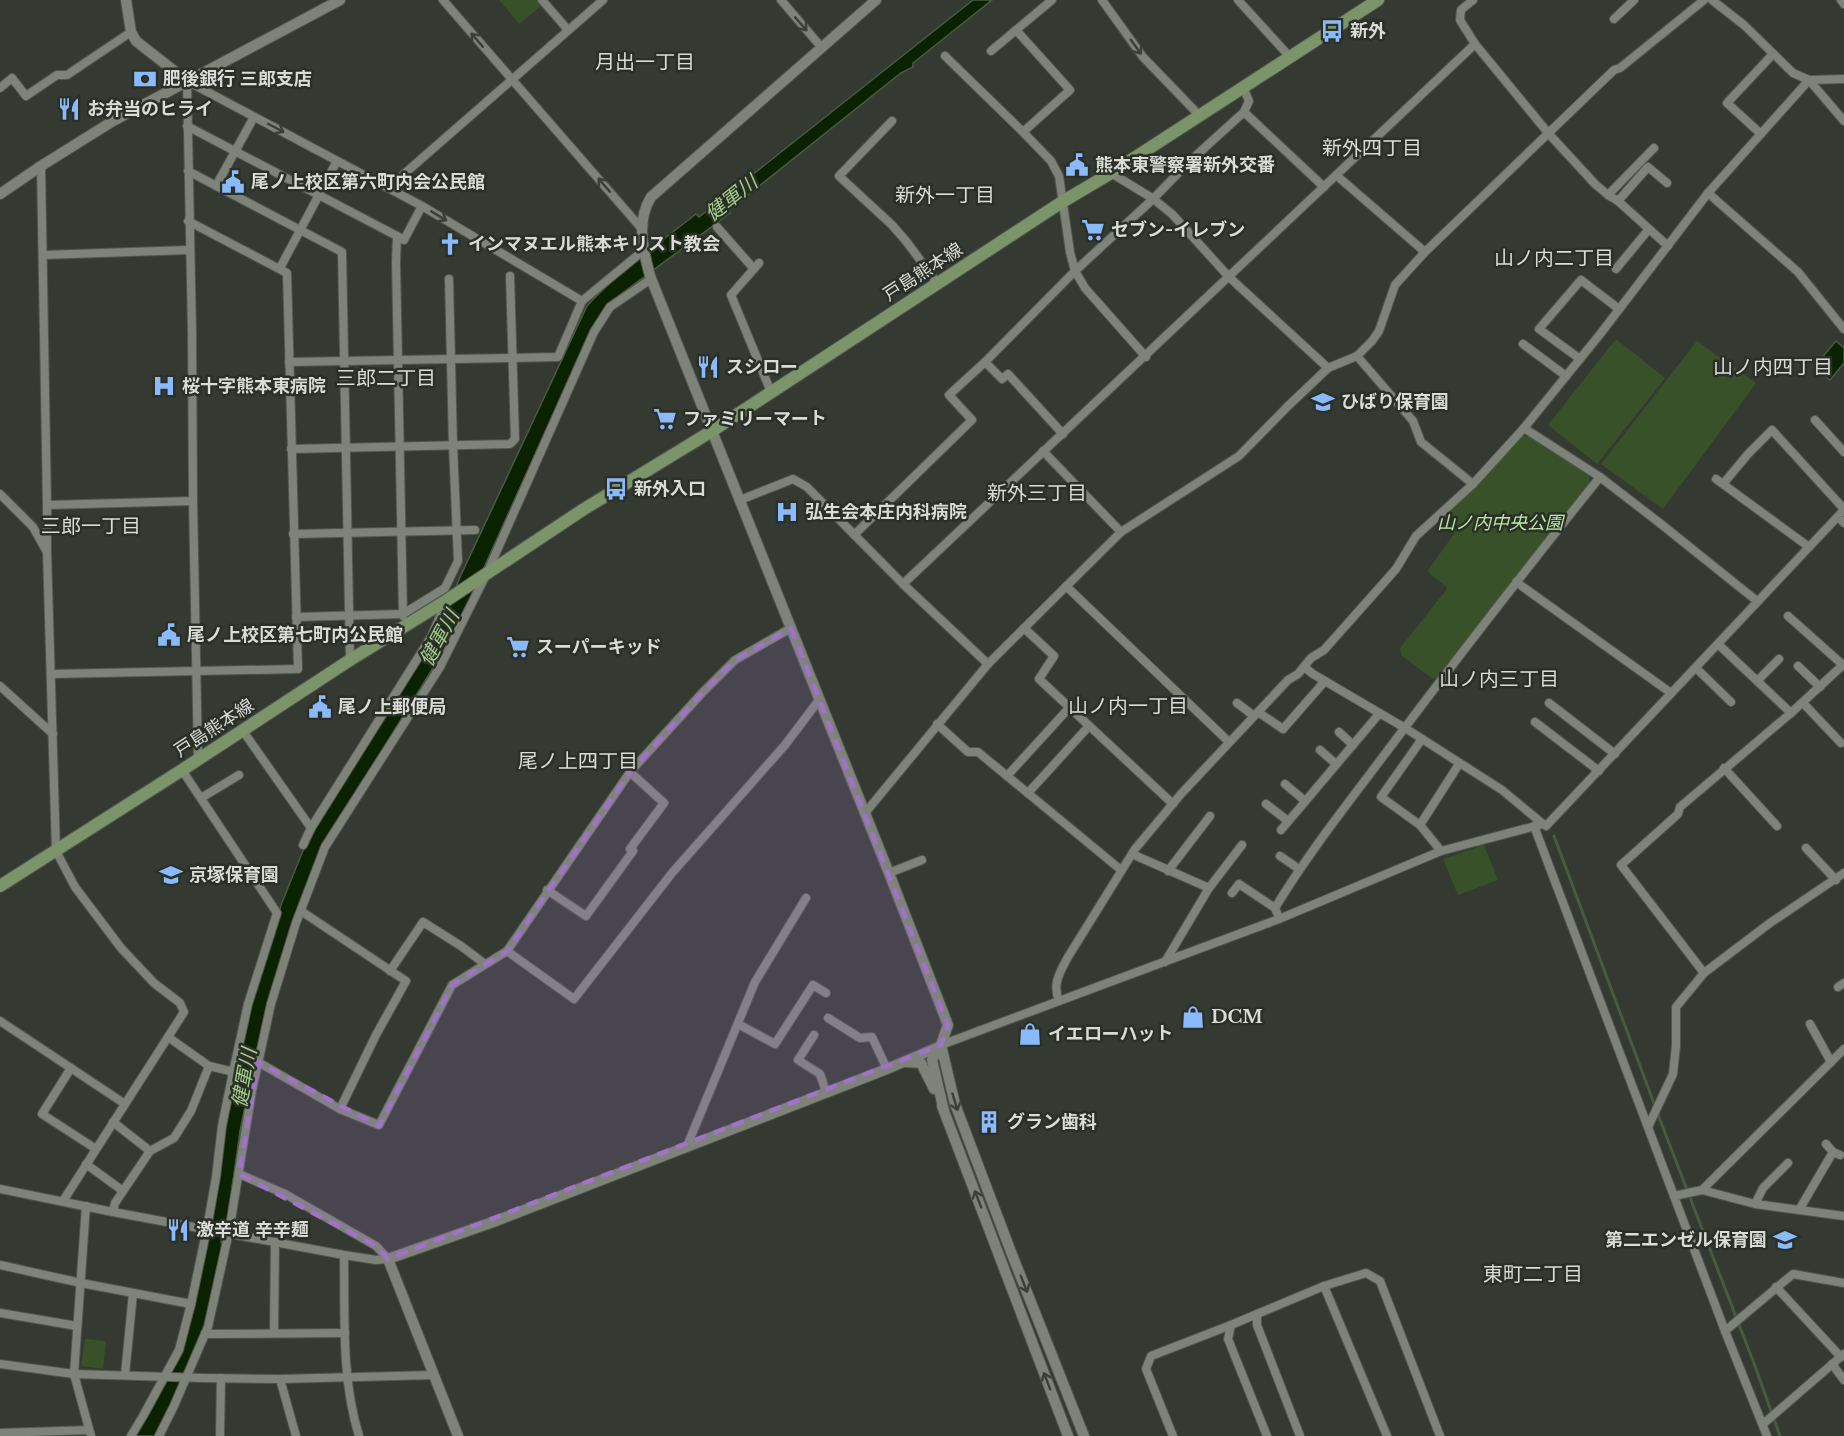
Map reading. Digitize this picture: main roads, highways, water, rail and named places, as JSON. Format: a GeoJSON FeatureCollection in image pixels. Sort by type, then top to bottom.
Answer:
{"type":"FeatureCollection","features":[{"type":"Feature","properties":{"kind":"main road","name":"戸島熊本線"},"geometry":{"type":"LineString","coordinates":[[0,886],[350,660],[404,620],[447,600],[584,509],[712,431],[1062,202],[1111,173],[1378,0]]}},
{"type":"Feature","properties":{"kind":"water","name":"健軍川"},"geometry":{"type":"Polygon","coordinates":[[[973,0],[992,0],[913,63],[913,67],[901,73],[729,210],[730,213],[609,303],[578,359],[454,634],[331,833],[271,995],[258,1045],[240,1131],[227,1224],[224,1226],[205,1325],[188,1370],[157,1433],[155,1436],[133,1436],[179,1353],[250,1007],[281,905],[313,832],[440,625],[461,575],[587,306],[640,258],[696,214],[699,217],[973,0]]]}},
{"type":"Feature","properties":{"kind":"water"},"geometry":{"type":"Polygon","coordinates":[[[1836,341],[1844,348],[1844,363],[1830,380],[1814,367],[1836,341]]]}},
{"type":"Feature","properties":{"kind":"waterway"},"geometry":{"type":"LineString","coordinates":[[1554,836],[1655,1106]]}},
{"type":"Feature","properties":{"kind":"waterway"},"geometry":{"type":"LineString","coordinates":[[1657,1112],[1780,1436]]}},
{"type":"Feature","properties":{"kind":"place","name":"新外"},"geometry":{"type":"Point","coordinates":[1332,31]}},
{"type":"Feature","properties":{"kind":"place","name":"肥後銀行 三郎支店"},"geometry":{"type":"Point","coordinates":[145,79]}},
{"type":"Feature","properties":{"kind":"place","name":"お弁当のヒライ"},"geometry":{"type":"Point","coordinates":[69,109]}},
{"type":"Feature","properties":{"kind":"place","name":"熊本東警察署新外交番"},"geometry":{"type":"Point","coordinates":[1077,165]}},
{"type":"Feature","properties":{"kind":"place","name":"尾ノ上校区第六町内会公民館"},"geometry":{"type":"Point","coordinates":[233,182]}},
{"type":"Feature","properties":{"kind":"place","name":"セブン-イレブン"},"geometry":{"type":"Point","coordinates":[1093,230]}},
{"type":"Feature","properties":{"kind":"place","name":"インマヌエル熊本キリスト教会"},"geometry":{"type":"Point","coordinates":[450,244]}},
{"type":"Feature","properties":{"kind":"place","name":"スシロー"},"geometry":{"type":"Point","coordinates":[708,367]}},
{"type":"Feature","properties":{"kind":"place","name":"桜十字熊本東病院"},"geometry":{"type":"Point","coordinates":[164,386]}},
{"type":"Feature","properties":{"kind":"place","name":"ひばり保育園"},"geometry":{"type":"Point","coordinates":[1323,402]}},
{"type":"Feature","properties":{"kind":"place","name":"ファミリーマート"},"geometry":{"type":"Point","coordinates":[665,419]}},
{"type":"Feature","properties":{"kind":"place","name":"新外入口"},"geometry":{"type":"Point","coordinates":[616,489]}},
{"type":"Feature","properties":{"kind":"place","name":"弘生会本庄内科病院"},"geometry":{"type":"Point","coordinates":[787,512]}},
{"type":"Feature","properties":{"kind":"place","name":"尾ノ上校区第七町内公民館"},"geometry":{"type":"Point","coordinates":[169,635]}},
{"type":"Feature","properties":{"kind":"place","name":"スーパーキッド"},"geometry":{"type":"Point","coordinates":[518,647]}},
{"type":"Feature","properties":{"kind":"place","name":"尾ノ上郵便局"},"geometry":{"type":"Point","coordinates":[320,707]}},
{"type":"Feature","properties":{"kind":"place","name":"京塚保育園"},"geometry":{"type":"Point","coordinates":[171,875]}},
{"type":"Feature","properties":{"kind":"place","name":"DCM"},"geometry":{"type":"Point","coordinates":[1193,1017]}},
{"type":"Feature","properties":{"kind":"place","name":"イエローハット"},"geometry":{"type":"Point","coordinates":[1030,1034]}},
{"type":"Feature","properties":{"kind":"place","name":"グラン歯科"},"geometry":{"type":"Point","coordinates":[989,1122]}},
{"type":"Feature","properties":{"kind":"place","name":"激辛道 辛辛麺"},"geometry":{"type":"Point","coordinates":[178,1230]}},
{"type":"Feature","properties":{"kind":"place","name":"第二エンゼル保育園"},"geometry":{"type":"Point","coordinates":[1785,1240]}},
{"type":"Feature","properties":{"kind":"district","name":"月出一丁目"},"geometry":{"type":"Point","coordinates":[645,62]}},
{"type":"Feature","properties":{"kind":"district","name":"新外四丁目"},"geometry":{"type":"Point","coordinates":[1372,148]}},
{"type":"Feature","properties":{"kind":"district","name":"新外一丁目"},"geometry":{"type":"Point","coordinates":[945,195]}},
{"type":"Feature","properties":{"kind":"district","name":"山ノ内二丁目"},"geometry":{"type":"Point","coordinates":[1554,258]}},
{"type":"Feature","properties":{"kind":"district","name":"山ノ内四丁目"},"geometry":{"type":"Point","coordinates":[1773,367]}},
{"type":"Feature","properties":{"kind":"district","name":"三郎二丁目"},"geometry":{"type":"Point","coordinates":[386,378]}},
{"type":"Feature","properties":{"kind":"district","name":"新外三丁目"},"geometry":{"type":"Point","coordinates":[1037,493]}},
{"type":"Feature","properties":{"kind":"district","name":"三郎一丁目"},"geometry":{"type":"Point","coordinates":[91,526]}},
{"type":"Feature","properties":{"kind":"district","name":"山ノ内三丁目"},"geometry":{"type":"Point","coordinates":[1499,679]}},
{"type":"Feature","properties":{"kind":"district","name":"山ノ内一丁目"},"geometry":{"type":"Point","coordinates":[1128,706]}},
{"type":"Feature","properties":{"kind":"district","name":"尾ノ上四丁目"},"geometry":{"type":"Point","coordinates":[578,761]}},
{"type":"Feature","properties":{"kind":"district","name":"東町二丁目"},"geometry":{"type":"Point","coordinates":[1533,1274]}},
{"type":"Feature","properties":{"kind":"park label","name":"山ノ内中央公園"},"geometry":{"type":"Point","coordinates":[1500,523]}}]}
